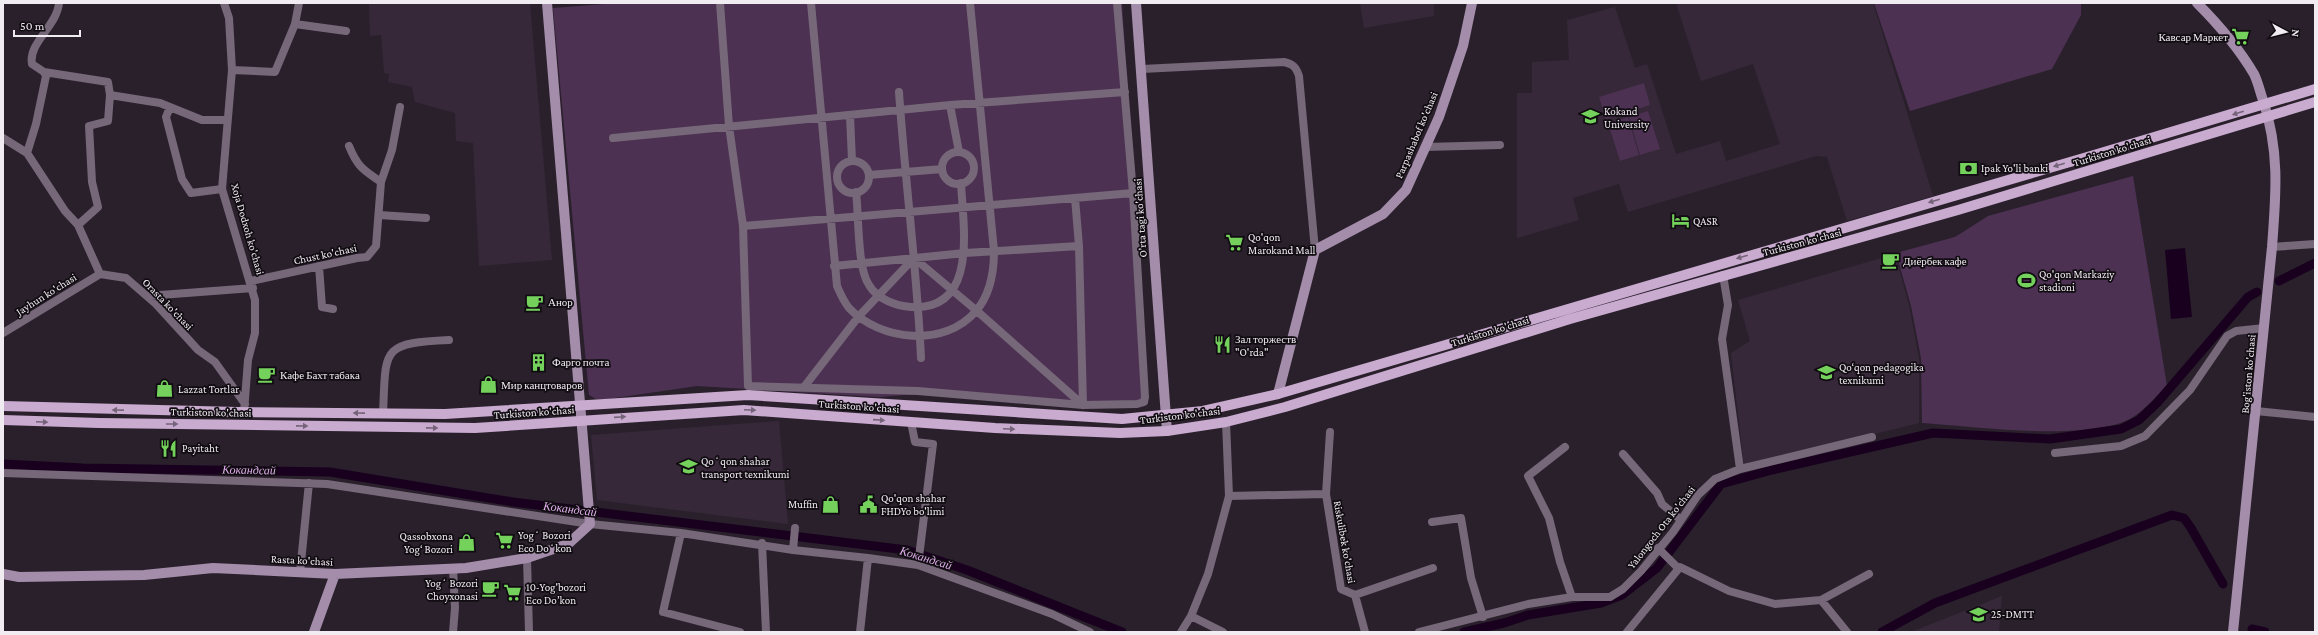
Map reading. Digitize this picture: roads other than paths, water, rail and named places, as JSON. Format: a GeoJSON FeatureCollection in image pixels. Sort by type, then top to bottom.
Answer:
{"type":"FeatureCollection","features":[{"type":"Feature","properties":{"kind":"main road"},"geometry":{"type":"LineString","coordinates":[[547,3],[590,524]]}},
{"type":"Feature","properties":{"kind":"main road","name":"O'rta tagi ko'chasi"},"geometry":{"type":"LineString","coordinates":[[1136,3],[1142,69],[1167,431]]}},
{"type":"Feature","properties":{"kind":"main road","name":"Parpashabof ko'chasi"},"geometry":{"type":"LineString","coordinates":[[1315,250],[1383,214],[1406,190],[1439,117],[1463,46],[1472,3]]}},
{"type":"Feature","properties":{"kind":"main road","name":"Bog'iston ko'chasi"},"geometry":{"type":"LineString","coordinates":[[2197,3],[2226,33],[2254,76],[2272,129],[2276,190],[2272,247],[2233,632]]}},
{"type":"Feature","properties":{"kind":"main road","name":"Turkiston ko'chasi"},"geometry":{"type":"LineString","coordinates":[[3,406],[244,408],[383,414],[445,414],[580,407],[748,395],[1090,418],[1122,419],[1166,416],[1203,411],[1278,394],[2315,89]]}},
{"type":"Feature","properties":{"kind":"main road","name":"Turkiston ko'chasi"},"geometry":{"type":"LineString","coordinates":[[3,420],[92,423],[475,428],[744,410],[911,422],[1087,432],[1167,431],[1226,422],[1285,407],[1570,319],[1951,212],[2269,118],[2315,102]]}},
{"type":"Feature","properties":{"kind":"main road"},"geometry":{"type":"LineString","coordinates":[[1278,394],[1315,250]]}},
{"type":"Feature","properties":{"kind":"main road","name":"Rasta ko'chasi"},"geometry":{"type":"LineString","coordinates":[[3,574],[20,577],[144,575],[213,568],[335,574],[453,568],[527,558],[568,544],[590,524]]}},
{"type":"Feature","properties":{"kind":"main road"},"geometry":{"type":"LineString","coordinates":[[314,632],[335,574]]}},
{"type":"Feature","properties":{"kind":"street"},"geometry":{"type":"LineString","coordinates":[[59,3],[56,17],[34,48],[32,64],[44,72],[108,82],[110,95],[108,122],[89,126],[92,182],[98,207],[78,225]]}},
{"type":"Feature","properties":{"kind":"street","name":"Xoja Dodxoh ko'chasi"},"geometry":{"type":"LineString","coordinates":[[224,3],[229,18],[232,70],[222,189],[252,285],[255,300],[255,333],[248,360],[244,408]]}},
{"type":"Feature","properties":{"kind":"street"},"geometry":{"type":"LineString","coordinates":[[232,70],[275,72],[294,24],[299,3]]}},
{"type":"Feature","properties":{"kind":"street"},"geometry":{"type":"LineString","coordinates":[[720,3],[730,126],[742,226],[748,386],[969,394],[1083,405],[1137,404],[1144,402],[1145,397],[1133,193],[1117,3]]}},
{"type":"Feature","properties":{"kind":"street"},"geometry":{"type":"LineString","coordinates":[[811,3],[820,119],[837,286],[848,307],[859,316],[885,332],[920,336],[939,335],[961,325],[977,311],[994,272],[994,251],[970,3]]}},
{"type":"Feature","properties":{"kind":"street"},"geometry":{"type":"LineString","coordinates":[[294,24],[346,31]]}},
{"type":"Feature","properties":{"kind":"street"},"geometry":{"type":"LineString","coordinates":[[1142,69],[1284,62],[1292,64],[1297,68],[1300,76],[1315,250]]}},
{"type":"Feature","properties":{"kind":"street"},"geometry":{"type":"LineString","coordinates":[[27,153],[45,84],[44,72]]}},
{"type":"Feature","properties":{"kind":"street"},"geometry":{"type":"LineString","coordinates":[[899,92],[904,172],[910,213],[916,308],[921,358]]}},
{"type":"Feature","properties":{"kind":"street"},"geometry":{"type":"LineString","coordinates":[[613,138],[730,126],[820,119],[950,105],[1125,92]]}},
{"type":"Feature","properties":{"kind":"street"},"geometry":{"type":"LineString","coordinates":[[110,95],[160,103],[202,120],[227,120]]}},
{"type":"Feature","properties":{"kind":"street"},"geometry":{"type":"LineString","coordinates":[[950,105],[959,152]]}},
{"type":"Feature","properties":{"kind":"street"},"geometry":{"type":"LineString","coordinates":[[170,107],[166,117],[182,179],[191,193],[222,189]]}},
{"type":"Feature","properties":{"kind":"street","name":"Chust ko'chasi"},"geometry":{"type":"LineString","coordinates":[[147,296],[252,285],[319,266],[356,258],[367,258],[376,246],[381,182],[392,150],[400,107]]}},
{"type":"Feature","properties":{"kind":"street"},"geometry":{"type":"LineString","coordinates":[[850,115],[852,161]]}},
{"type":"Feature","properties":{"kind":"street"},"geometry":{"type":"LineString","coordinates":[[3,138],[27,153],[65,211],[78,225],[100,274]]}},
{"type":"Feature","properties":{"kind":"street"},"geometry":{"type":"LineString","coordinates":[[1425,147],[1500,145]]}},
{"type":"Feature","properties":{"kind":"street"},"geometry":{"type":"LineString","coordinates":[[348,146],[362,170],[381,182]]}},
{"type":"Feature","properties":{"kind":"street"},"geometry":{"type":"LineString","coordinates":[[959,152],[969,156],[974,166],[972,176],[961,183],[950,182],[944,175],[942,169],[945,159],[954,153],[959,152]]}},
{"type":"Feature","properties":{"kind":"street"},"geometry":{"type":"LineString","coordinates":[[852,161],[864,165],[869,175],[867,184],[856,192],[846,190],[839,183],[838,178],[840,168],[852,161]]}},
{"type":"Feature","properties":{"kind":"street"},"geometry":{"type":"LineString","coordinates":[[869,175],[942,169]]}},
{"type":"Feature","properties":{"kind":"street"},"geometry":{"type":"LineString","coordinates":[[856,192],[862,263],[869,286],[888,302],[903,307],[916,308],[939,302],[952,289],[960,276],[965,253],[961,183]]}},
{"type":"Feature","properties":{"kind":"street"},"geometry":{"type":"LineString","coordinates":[[742,226],[1133,193]]}},
{"type":"Feature","properties":{"kind":"street"},"geometry":{"type":"LineString","coordinates":[[1076,198],[1079,246],[1083,405]]}},
{"type":"Feature","properties":{"kind":"street"},"geometry":{"type":"LineString","coordinates":[[379,215],[426,218]]}},
{"type":"Feature","properties":{"kind":"street"},"geometry":{"type":"LineString","coordinates":[[2272,247],[2315,244]]}},
{"type":"Feature","properties":{"kind":"street"},"geometry":{"type":"LineString","coordinates":[[834,266],[965,253],[1079,246]]}},
{"type":"Feature","properties":{"kind":"street"},"geometry":{"type":"LineString","coordinates":[[914,258],[952,289],[1083,405]]}},
{"type":"Feature","properties":{"kind":"street"},"geometry":{"type":"LineString","coordinates":[[804,387],[859,316],[880,296],[914,258]]}},
{"type":"Feature","properties":{"kind":"street"},"geometry":{"type":"LineString","coordinates":[[319,266],[322,307],[333,309]]}},
{"type":"Feature","properties":{"kind":"street","name":"Orasta ko'chasi"},"geometry":{"type":"LineString","coordinates":[[100,274],[126,278],[147,296],[198,350],[215,362],[244,408]]}},
{"type":"Feature","properties":{"kind":"street","name":"Jayhun ko'chasi"},"geometry":{"type":"LineString","coordinates":[[3,333],[100,274]]}},
{"type":"Feature","properties":{"kind":"street"},"geometry":{"type":"LineString","coordinates":[[1723,275],[1728,305],[1722,339],[1740,469]]}},
{"type":"Feature","properties":{"kind":"street"},"geometry":{"type":"LineString","coordinates":[[2055,453],[2121,446],[2145,436],[2190,390],[2227,336],[2236,331],[2264,328]]}},
{"type":"Feature","properties":{"kind":"street"},"geometry":{"type":"LineString","coordinates":[[383,414],[385,368],[389,355],[397,346],[416,341],[449,340]]}},
{"type":"Feature","properties":{"kind":"street"},"geometry":{"type":"LineString","coordinates":[[2256,411],[2315,417]]}},
{"type":"Feature","properties":{"kind":"street"},"geometry":{"type":"LineString","coordinates":[[911,422],[915,442],[933,444],[918,565]]}},
{"type":"Feature","properties":{"kind":"street"},"geometry":{"type":"LineString","coordinates":[[1181,632],[1190,616],[1208,574],[1229,496],[1226,422]]}},
{"type":"Feature","properties":{"kind":"street"},"geometry":{"type":"LineString","coordinates":[[1326,494],[1330,432]]}},
{"type":"Feature","properties":{"kind":"street","name":"Yalongoch Ota ko'chasi"},"geometry":{"type":"LineString","coordinates":[[1420,632],[1483,617],[1528,604],[1572,597],[1610,597],[1623,589],[1642,571],[1660,550],[1698,495],[1714,479],[1740,469],[1872,437]]}},
{"type":"Feature","properties":{"kind":"street"},"geometry":{"type":"LineString","coordinates":[[1565,447],[1528,476],[1549,518],[1560,562],[1572,597]]}},
{"type":"Feature","properties":{"kind":"street"},"geometry":{"type":"LineString","coordinates":[[1623,454],[1657,493],[1662,504],[1681,520]]}},
{"type":"Feature","properties":{"kind":"street"},"geometry":{"type":"LineString","coordinates":[[3,473],[335,485],[590,524],[682,533],[762,543],[793,550],[918,565],[1052,614],[1090,632]]}},
{"type":"Feature","properties":{"kind":"street"},"geometry":{"type":"LineString","coordinates":[[300,572],[309,483]]}},
{"type":"Feature","properties":{"kind":"street","name":"Riskulibek ko'chasi"},"geometry":{"type":"LineString","coordinates":[[1229,496],[1326,494],[1341,589],[1355,595],[1365,632]]}},
{"type":"Feature","properties":{"kind":"street"},"geometry":{"type":"LineString","coordinates":[[1432,522],[1461,518],[1471,578],[1483,617]]}},
{"type":"Feature","properties":{"kind":"street"},"geometry":{"type":"LineString","coordinates":[[793,550],[795,528]]}},
{"type":"Feature","properties":{"kind":"street"},"geometry":{"type":"LineString","coordinates":[[682,533],[663,612],[740,632]]}},
{"type":"Feature","properties":{"kind":"street"},"geometry":{"type":"LineString","coordinates":[[762,543],[766,632]]}},
{"type":"Feature","properties":{"kind":"street"},"geometry":{"type":"LineString","coordinates":[[1660,550],[1676,566],[1729,591],[1775,604],[1821,600],[1870,574]]}},
{"type":"Feature","properties":{"kind":"street"},"geometry":{"type":"LineString","coordinates":[[527,558],[530,632]]}},
{"type":"Feature","properties":{"kind":"street"},"geometry":{"type":"LineString","coordinates":[[860,632],[868,558]]}},
{"type":"Feature","properties":{"kind":"street"},"geometry":{"type":"LineString","coordinates":[[1627,632],[1676,566]]}},
{"type":"Feature","properties":{"kind":"street"},"geometry":{"type":"LineString","coordinates":[[453,568],[455,608],[453,632]]}},
{"type":"Feature","properties":{"kind":"street"},"geometry":{"type":"LineString","coordinates":[[1355,595],[1433,568]]}},
{"type":"Feature","properties":{"kind":"street"},"geometry":{"type":"LineString","coordinates":[[1821,600],[1847,632]]}},
{"type":"Feature","properties":{"kind":"street"},"geometry":{"type":"LineString","coordinates":[[1190,616],[1223,632]]}},
{"type":"Feature","properties":{"kind":"waterway"},"geometry":{"type":"LineString","coordinates":[[2279,281],[2315,263]]}},
{"type":"Feature","properties":{"kind":"waterway"},"geometry":{"type":"LineString","coordinates":[[1464,632],[1504,623],[1528,615],[1601,603],[1622,595],[1657,568],[1721,484],[1772,470],[1933,433],[2050,439],[2121,429],[2139,420],[2157,403],[2248,297],[2257,292]]}},
{"type":"Feature","properties":{"kind":"waterway","name":"Кокандсай"},"geometry":{"type":"LineString","coordinates":[[3,464],[83,468],[330,472],[513,502],[907,550],[967,570],[1122,632]]}},
{"type":"Feature","properties":{"kind":"waterway"},"geometry":{"type":"LineString","coordinates":[[1882,632],[1935,603],[2172,515],[2184,518],[2223,584]]}},
{"type":"Feature","properties":{"kind":"waterway"},"geometry":{"type":"LineString","coordinates":[[2252,629],[2265,632]]}},
{"type":"Feature","properties":{"kind":"place","name":"Кавсар Маркет"},"geometry":{"type":"Point","coordinates":[2241,37]}},
{"type":"Feature","properties":{"kind":"place","name":"Kokand University"},"geometry":{"type":"Point","coordinates":[1591,117]}},
{"type":"Feature","properties":{"kind":"place","name":"Ipak Yo'li banki"},"geometry":{"type":"Point","coordinates":[1968,168]}},
{"type":"Feature","properties":{"kind":"place","name":"QASR"},"geometry":{"type":"Point","coordinates":[1680,221]}},
{"type":"Feature","properties":{"kind":"place","name":"Qo'qon Marokand Mall"},"geometry":{"type":"Point","coordinates":[1235,243]}},
{"type":"Feature","properties":{"kind":"place","name":"Диёрбек кафе"},"geometry":{"type":"Point","coordinates":[1890,261]}},
{"type":"Feature","properties":{"kind":"place","name":"Qo'qon Markaziy stadioni"},"geometry":{"type":"Point","coordinates":[2026,280]}},
{"type":"Feature","properties":{"kind":"place","name":"Анор"},"geometry":{"type":"Point","coordinates":[535,302]}},
{"type":"Feature","properties":{"kind":"place","name":"Зал торжеств \"O'rda\""},"geometry":{"type":"Point","coordinates":[1222,345]}},
{"type":"Feature","properties":{"kind":"place","name":"Фарго почта"},"geometry":{"type":"Point","coordinates":[539,362]}},
{"type":"Feature","properties":{"kind":"place","name":"Qo‘qon pedagogika texnikumi"},"geometry":{"type":"Point","coordinates":[1826,373]}},
{"type":"Feature","properties":{"kind":"place","name":"Кафе Бахт табака"},"geometry":{"type":"Point","coordinates":[267,375]}},
{"type":"Feature","properties":{"kind":"place","name":"Мир канцтоваров"},"geometry":{"type":"Point","coordinates":[488,385]}},
{"type":"Feature","properties":{"kind":"place","name":"Lazzat Tortlar"},"geometry":{"type":"Point","coordinates":[165,389]}},
{"type":"Feature","properties":{"kind":"place","name":"Payitaht"},"geometry":{"type":"Point","coordinates":[169,448]}},
{"type":"Feature","properties":{"kind":"place","name":"Qoʻqon shahar transport texnikumi"},"geometry":{"type":"Point","coordinates":[688,467]}},
{"type":"Feature","properties":{"kind":"place","name":"Muffin"},"geometry":{"type":"Point","coordinates":[831,504]}},
{"type":"Feature","properties":{"kind":"place","name":"Qo'qon shahar FHDYo bo'limi"},"geometry":{"type":"Point","coordinates":[868,504]}},
{"type":"Feature","properties":{"kind":"place","name":"Yogʻ Bozori Eco Doʻkon"},"geometry":{"type":"Point","coordinates":[505,541]}},
{"type":"Feature","properties":{"kind":"place","name":"Qassobxona Yog‘ Bozori"},"geometry":{"type":"Point","coordinates":[466,542]}},
{"type":"Feature","properties":{"kind":"place","name":"Yogʻ Bozori Choyxonasi"},"geometry":{"type":"Point","coordinates":[491,589]}},
{"type":"Feature","properties":{"kind":"place","name":"10-Yog'bozori Eco Do’kon"},"geometry":{"type":"Point","coordinates":[513,593]}},
{"type":"Feature","properties":{"kind":"place","name":"25-DMTT"},"geometry":{"type":"Point","coordinates":[1978,614]}}]}
